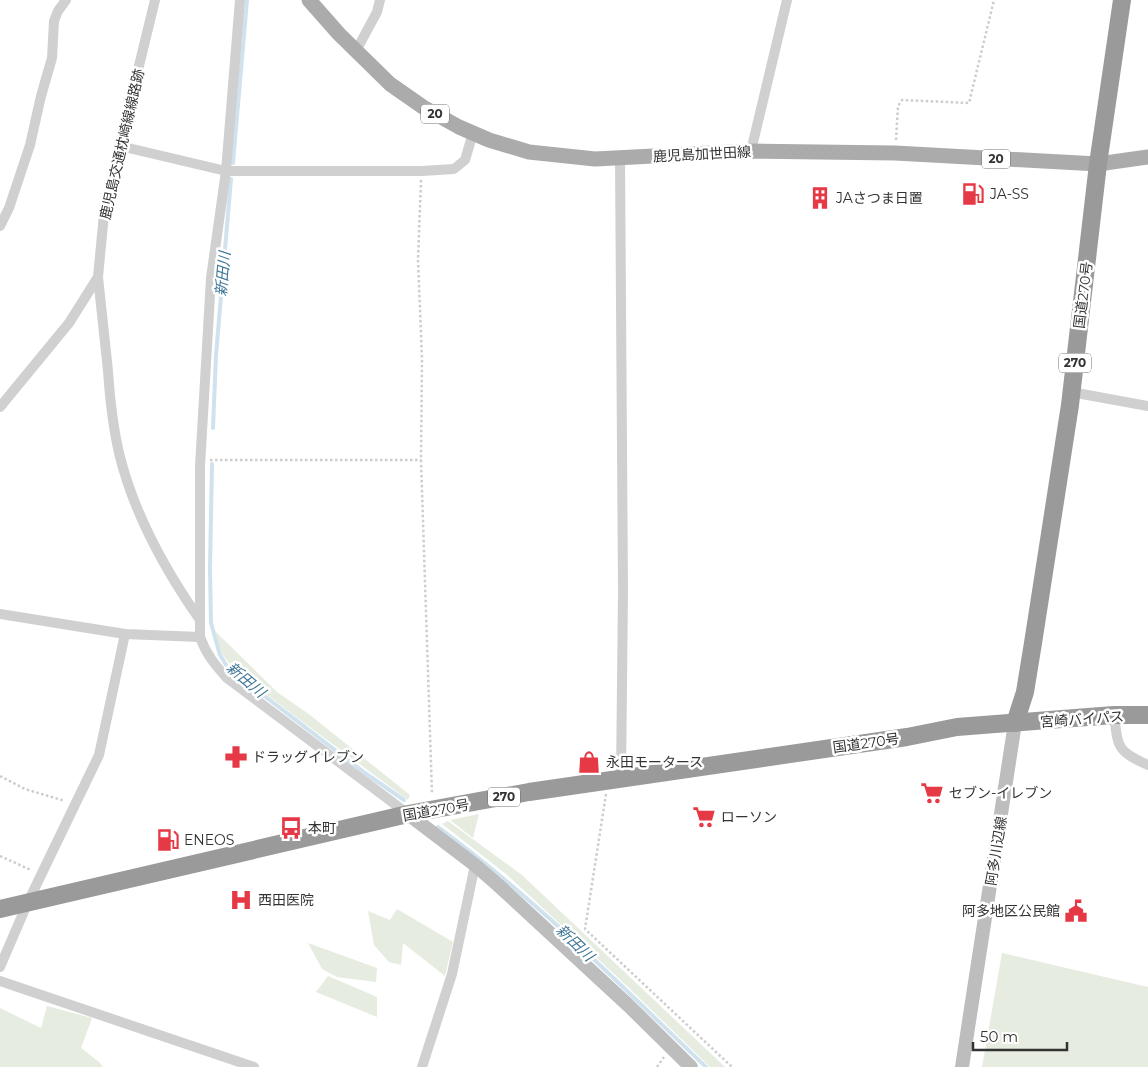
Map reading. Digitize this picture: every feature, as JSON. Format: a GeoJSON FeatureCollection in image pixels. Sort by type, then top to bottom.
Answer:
{"type":"FeatureCollection","features":[{"type":"Feature","properties":{"kind":"highway","name":"国道270号"},"geometry":{"type":"LineString","coordinates":[[0,909],[408,814],[529,792],[907,737],[957,727],[1015,723],[1025,692],[1032,653],[1071,392],[1098,164],[1122,0]]}},
{"type":"Feature","properties":{"kind":"highway","name":"宮崎バイパス"},"geometry":{"type":"LineString","coordinates":[[1015,723],[1114,715],[1148,715]]}},
{"type":"Feature","properties":{"kind":"main road","name":"鹿児島加世田線"},"geometry":{"type":"LineString","coordinates":[[309,0],[356,51],[397,89],[423,107],[489,140],[530,152],[595,159],[751,151],[895,153],[1098,164],[1148,157]]}},
{"type":"Feature","properties":{"kind":"street"},"geometry":{"type":"LineString","coordinates":[[0,226],[9,208],[30,145],[52,58],[54,21],[66,0]]}},
{"type":"Feature","properties":{"kind":"street","name":"鹿児島交通枕崎線線路跡"},"geometry":{"type":"LineString","coordinates":[[0,407],[69,323],[98,277],[104,214],[155,0]]}},
{"type":"Feature","properties":{"kind":"street"},"geometry":{"type":"LineString","coordinates":[[240,0],[226,171],[211,278],[201,460],[200,637],[205,651],[212,662],[227,678],[475,865],[589,968],[691,1067]]}},
{"type":"Feature","properties":{"kind":"street"},"geometry":{"type":"LineString","coordinates":[[356,51],[377,12],[380,0]]}},
{"type":"Feature","properties":{"kind":"street"},"geometry":{"type":"LineString","coordinates":[[751,151],[787,0]]}},
{"type":"Feature","properties":{"kind":"street"},"geometry":{"type":"LineString","coordinates":[[120,146],[226,171],[422,171],[454,169],[465,160],[473,133]]}},
{"type":"Feature","properties":{"kind":"street"},"geometry":{"type":"LineString","coordinates":[[615,780],[623,581],[622,229],[620,159]]}},
{"type":"Feature","properties":{"kind":"street"},"geometry":{"type":"LineString","coordinates":[[98,277],[112,411],[120,457],[133,498],[149,535],[200,620]]}},
{"type":"Feature","properties":{"kind":"street"},"geometry":{"type":"LineString","coordinates":[[1071,392],[1148,406]]}},
{"type":"Feature","properties":{"kind":"street"},"geometry":{"type":"LineString","coordinates":[[0,614],[124,634],[200,637]]}},
{"type":"Feature","properties":{"kind":"street"},"geometry":{"type":"LineString","coordinates":[[0,967],[28,902],[99,755],[124,634]]}},
{"type":"Feature","properties":{"kind":"street"},"geometry":{"type":"LineString","coordinates":[[1114,715],[1117,742],[1121,750],[1148,765]]}},
{"type":"Feature","properties":{"kind":"street","name":"阿多川辺線"},"geometry":{"type":"LineString","coordinates":[[962,1067],[1015,723]]}},
{"type":"Feature","properties":{"kind":"street"},"geometry":{"type":"LineString","coordinates":[[422,1067],[452,974],[475,865]]}},
{"type":"Feature","properties":{"kind":"street"},"geometry":{"type":"LineString","coordinates":[[0,981],[254,1067]]}},
{"type":"Feature","properties":{"kind":"path"},"geometry":{"type":"LineString","coordinates":[[895,153],[898,106],[902,100],[969,102],[994,0]]}},
{"type":"Feature","properties":{"kind":"path"},"geometry":{"type":"LineString","coordinates":[[422,171],[418,260],[422,359],[421,460],[432,811]]}},
{"type":"Feature","properties":{"kind":"path"},"geometry":{"type":"LineString","coordinates":[[201,460],[421,460]]}},
{"type":"Feature","properties":{"kind":"path"},"geometry":{"type":"LineString","coordinates":[[0,776],[25,789],[76,804]]}},
{"type":"Feature","properties":{"kind":"path"},"geometry":{"type":"LineString","coordinates":[[615,780],[585,928],[732,1067]]}},
{"type":"Feature","properties":{"kind":"path"},"geometry":{"type":"LineString","coordinates":[[0,856],[41,875]]}},
{"type":"Feature","properties":{"kind":"shaded area"},"geometry":{"type":"Polygon","coordinates":[[[215,631],[277,692],[310,715],[410,795],[408,800],[234,669],[222,654],[215,631]]]}},
{"type":"Feature","properties":{"kind":"shaded area"},"geometry":{"type":"Polygon","coordinates":[[[479,814],[473,838],[450,820],[479,814]]]}},
{"type":"Feature","properties":{"kind":"shaded area"},"geometry":{"type":"Polygon","coordinates":[[[448,821],[522,875],[725,1067],[710,1067],[627,986],[506,874],[442,824],[448,821]]]}},
{"type":"Feature","properties":{"kind":"shaded area"},"geometry":{"type":"Polygon","coordinates":[[[397,909],[453,942],[445,976],[403,943],[401,965],[389,962],[374,945],[368,911],[390,920],[397,909]]]}},
{"type":"Feature","properties":{"kind":"shaded area"},"geometry":{"type":"Polygon","coordinates":[[[308,943],[377,968],[376,982],[337,977],[322,969],[308,943]]]}},
{"type":"Feature","properties":{"kind":"shaded area"},"geometry":{"type":"Polygon","coordinates":[[[1002,953],[1148,987],[1148,1067],[982,1067],[1002,953]]]}},
{"type":"Feature","properties":{"kind":"shaded area"},"geometry":{"type":"Polygon","coordinates":[[[328,976],[377,997],[377,1017],[316,992],[328,976]]]}},
{"type":"Feature","properties":{"kind":"shaded area"},"geometry":{"type":"Polygon","coordinates":[[[47,1006],[92,1018],[81,1048],[103,1067],[0,1067],[0,1008],[41,1028],[47,1006]]]}},
{"type":"Feature","properties":{"kind":"waterway","name":"新田川"},"geometry":{"type":"LineString","coordinates":[[233,163],[247,0]]}},
{"type":"Feature","properties":{"kind":"waterway","name":"新田川"},"geometry":{"type":"LineString","coordinates":[[213,428],[216,355],[231,179]]}},
{"type":"Feature","properties":{"kind":"waterway","name":"新田川"},"geometry":{"type":"LineString","coordinates":[[212,464],[211,623],[220,655],[228,668],[365,773],[404,800]]}},
{"type":"Feature","properties":{"kind":"waterway","name":"新田川"},"geometry":{"type":"LineString","coordinates":[[438,827],[474,854],[542,912],[609,973],[706,1067]]}},
{"type":"Feature","properties":{"kind":"place","name":"JA-SS"},"geometry":{"type":"Point","coordinates":[973,194]}},
{"type":"Feature","properties":{"kind":"place","name":"JAさつま日置"},"geometry":{"type":"Point","coordinates":[820,198]}},
{"type":"Feature","properties":{"kind":"place","name":"ドラッグイレブン"},"geometry":{"type":"Point","coordinates":[236,757]}},
{"type":"Feature","properties":{"kind":"place","name":"永田モータース"},"geometry":{"type":"Point","coordinates":[589,762]}},
{"type":"Feature","properties":{"kind":"place","name":"セブン-イレブン"},"geometry":{"type":"Point","coordinates":[932,793]}},
{"type":"Feature","properties":{"kind":"place","name":"ローソン"},"geometry":{"type":"Point","coordinates":[704,817]}},
{"type":"Feature","properties":{"kind":"place","name":"本町"},"geometry":{"type":"Point","coordinates":[291,828]}},
{"type":"Feature","properties":{"kind":"place","name":"ENEOS"},"geometry":{"type":"Point","coordinates":[168,840]}},
{"type":"Feature","properties":{"kind":"place","name":"西田医院"},"geometry":{"type":"Point","coordinates":[241,900]}},
{"type":"Feature","properties":{"kind":"place","name":"阿多地区公民館"},"geometry":{"type":"Point","coordinates":[1076,911]}}]}
